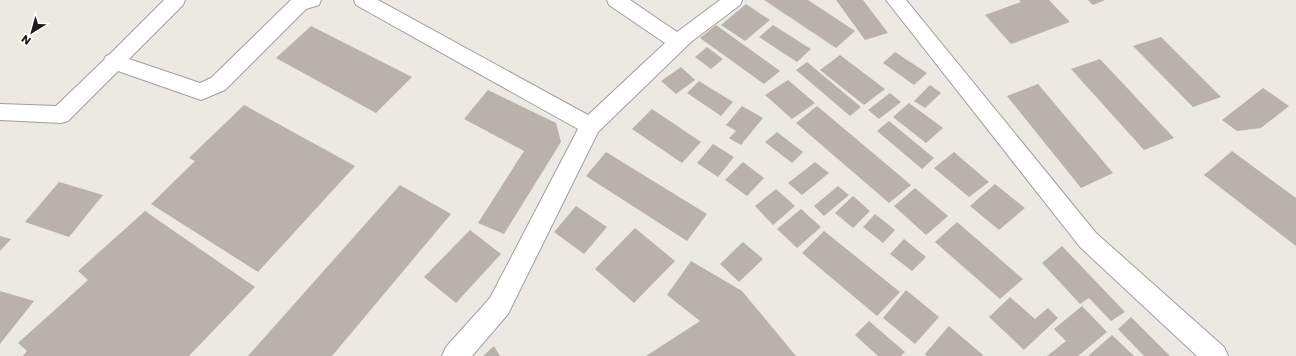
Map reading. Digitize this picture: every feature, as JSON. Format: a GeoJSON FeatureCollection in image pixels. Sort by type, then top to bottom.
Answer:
{"type":"FeatureCollection","features":[{"type":"Feature","properties":{"kind":"street"},"geometry":{"type":"LineString","coordinates":[[0,112],[61,115],[113,61],[176,0]]}},
{"type":"Feature","properties":{"kind":"street"},"geometry":{"type":"LineString","coordinates":[[113,61],[200,92],[218,84],[300,4],[312,0]]}},
{"type":"Feature","properties":{"kind":"street"},"geometry":{"type":"LineString","coordinates":[[363,0],[590,126]]}},
{"type":"Feature","properties":{"kind":"street"},"geometry":{"type":"LineString","coordinates":[[616,0],[678,42]]}},
{"type":"Feature","properties":{"kind":"street"},"geometry":{"type":"LineString","coordinates":[[455,356],[499,306],[590,126],[678,42],[733,0]]}},
{"type":"Feature","properties":{"kind":"street"},"geometry":{"type":"LineString","coordinates":[[895,0],[1088,240],[1215,356]]}},
{"type":"Feature","properties":{"kind":"building"},"geometry":{"type":"Polygon","coordinates":[[[764,0],[808,0],[855,31],[836,48],[764,0]]]}},
{"type":"Feature","properties":{"kind":"building"},"geometry":{"type":"Polygon","coordinates":[[[836,0],[863,0],[888,33],[865,40],[836,0]]]}},
{"type":"Feature","properties":{"kind":"building"},"geometry":{"type":"Polygon","coordinates":[[[1019,0],[1049,0],[1070,22],[1011,44],[985,15],[1021,2],[1019,0]]]}},
{"type":"Feature","properties":{"kind":"building"},"geometry":{"type":"Polygon","coordinates":[[[1088,0],[1105,0],[1093,5],[1088,0]]]}},
{"type":"Feature","properties":{"kind":"building"},"geometry":{"type":"Polygon","coordinates":[[[746,4],[770,20],[745,41],[721,25],[746,4]]]}},
{"type":"Feature","properties":{"kind":"building"},"geometry":{"type":"Polygon","coordinates":[[[716,25],[780,71],[764,84],[700,38],[716,25]]]}},
{"type":"Feature","properties":{"kind":"building"},"geometry":{"type":"Polygon","coordinates":[[[773,25],[811,49],[797,62],[759,37],[773,25]]]}},
{"type":"Feature","properties":{"kind":"building"},"geometry":{"type":"Polygon","coordinates":[[[311,26],[412,77],[376,113],[276,58],[311,26]]]}},
{"type":"Feature","properties":{"kind":"building"},"geometry":{"type":"Polygon","coordinates":[[[1161,37],[1221,97],[1193,107],[1133,46],[1161,37]]]}},
{"type":"Feature","properties":{"kind":"building"},"geometry":{"type":"Polygon","coordinates":[[[707,47],[723,59],[711,69],[695,57],[707,47]]]}},
{"type":"Feature","properties":{"kind":"building"},"geometry":{"type":"Polygon","coordinates":[[[895,52],[927,73],[914,85],[883,63],[895,52]]]}},
{"type":"Feature","properties":{"kind":"building"},"geometry":{"type":"Polygon","coordinates":[[[840,55],[885,89],[864,105],[820,70],[840,55]]]}},
{"type":"Feature","properties":{"kind":"building"},"geometry":{"type":"Polygon","coordinates":[[[1100,59],[1174,138],[1144,150],[1071,69],[1100,59]]]}},
{"type":"Feature","properties":{"kind":"building"},"geometry":{"type":"Polygon","coordinates":[[[807,62],[861,107],[850,116],[796,70],[807,62]]]}},
{"type":"Feature","properties":{"kind":"building"},"geometry":{"type":"Polygon","coordinates":[[[681,67],[695,80],[676,94],[661,81],[681,67]]]}},
{"type":"Feature","properties":{"kind":"building"},"geometry":{"type":"Polygon","coordinates":[[[788,80],[815,103],[792,119],[765,95],[788,80]]]}},
{"type":"Feature","properties":{"kind":"building"},"geometry":{"type":"Polygon","coordinates":[[[699,81],[733,102],[721,116],[687,93],[699,81]]]}},
{"type":"Feature","properties":{"kind":"building"},"geometry":{"type":"Polygon","coordinates":[[[1038,84],[1113,173],[1081,188],[1007,96],[1038,84]]]}},
{"type":"Feature","properties":{"kind":"building"},"geometry":{"type":"Polygon","coordinates":[[[930,85],[941,93],[925,108],[914,101],[930,85]]]}},
{"type":"Feature","properties":{"kind":"building"},"geometry":{"type":"Polygon","coordinates":[[[1263,88],[1289,106],[1261,128],[1237,131],[1222,120],[1263,88]]]}},
{"type":"Feature","properties":{"kind":"building"},"geometry":{"type":"Polygon","coordinates":[[[488,90],[556,123],[561,142],[504,234],[478,223],[524,151],[464,119],[488,90]]]}},
{"type":"Feature","properties":{"kind":"building"},"geometry":{"type":"Polygon","coordinates":[[[890,93],[901,102],[879,119],[868,110],[890,93]]]}},
{"type":"Feature","properties":{"kind":"building"},"geometry":{"type":"Polygon","coordinates":[[[909,103],[943,128],[926,143],[893,117],[909,103]]]}},
{"type":"Feature","properties":{"kind":"building"},"geometry":{"type":"Polygon","coordinates":[[[244,105],[355,166],[258,272],[151,204],[195,161],[189,158],[244,105]]]}},
{"type":"Feature","properties":{"kind":"building"},"geometry":{"type":"Polygon","coordinates":[[[742,106],[763,118],[741,145],[729,138],[736,131],[726,125],[742,106]]]}},
{"type":"Feature","properties":{"kind":"building"},"geometry":{"type":"Polygon","coordinates":[[[817,106],[911,185],[889,203],[796,123],[817,106]]]}},
{"type":"Feature","properties":{"kind":"building"},"geometry":{"type":"Polygon","coordinates":[[[652,109],[701,142],[682,163],[632,129],[652,109]]]}},
{"type":"Feature","properties":{"kind":"building"},"geometry":{"type":"Polygon","coordinates":[[[889,121],[934,158],[922,169],[877,131],[889,121]]]}},
{"type":"Feature","properties":{"kind":"building"},"geometry":{"type":"Polygon","coordinates":[[[777,132],[803,152],[792,163],[765,142],[777,132]]]}},
{"type":"Feature","properties":{"kind":"building"},"geometry":{"type":"Polygon","coordinates":[[[713,144],[734,157],[718,177],[697,163],[713,144]]]}},
{"type":"Feature","properties":{"kind":"building"},"geometry":{"type":"Polygon","coordinates":[[[1232,151],[1296,198],[1296,246],[1204,175],[1232,151]]]}},
{"type":"Feature","properties":{"kind":"building"},"geometry":{"type":"Polygon","coordinates":[[[606,152],[707,214],[687,241],[586,176],[606,152]]]}},
{"type":"Feature","properties":{"kind":"building"},"geometry":{"type":"Polygon","coordinates":[[[954,152],[989,182],[969,197],[934,168],[954,152]]]}},
{"type":"Feature","properties":{"kind":"building"},"geometry":{"type":"Polygon","coordinates":[[[743,162],[764,178],[747,196],[725,180],[743,162]]]}},
{"type":"Feature","properties":{"kind":"building"},"geometry":{"type":"Polygon","coordinates":[[[815,162],[829,173],[802,195],[788,183],[815,162]]]}},
{"type":"Feature","properties":{"kind":"building"},"geometry":{"type":"Polygon","coordinates":[[[59,182],[103,195],[69,237],[25,222],[59,182]]]}},
{"type":"Feature","properties":{"kind":"building"},"geometry":{"type":"Polygon","coordinates":[[[995,184],[1025,208],[999,230],[970,206],[995,184]]]}},
{"type":"Feature","properties":{"kind":"building"},"geometry":{"type":"Polygon","coordinates":[[[400,185],[451,214],[332,356],[248,356],[400,185]]]}},
{"type":"Feature","properties":{"kind":"building"},"geometry":{"type":"Polygon","coordinates":[[[838,186],[849,195],[824,216],[814,206],[838,186]]]}},
{"type":"Feature","properties":{"kind":"building"},"geometry":{"type":"Polygon","coordinates":[[[915,188],[948,216],[926,235],[894,206],[915,188]]]}},
{"type":"Feature","properties":{"kind":"building"},"geometry":{"type":"Polygon","coordinates":[[[776,189],[795,206],[773,225],[755,206],[776,189]]]}},
{"type":"Feature","properties":{"kind":"building"},"geometry":{"type":"Polygon","coordinates":[[[853,196],[870,211],[853,228],[835,213],[853,196]]]}},
{"type":"Feature","properties":{"kind":"building"},"geometry":{"type":"Polygon","coordinates":[[[576,206],[607,227],[584,254],[554,232],[576,206]]]}},
{"type":"Feature","properties":{"kind":"building"},"geometry":{"type":"Polygon","coordinates":[[[801,209],[821,227],[797,248],[777,229],[801,209]]]}},
{"type":"Feature","properties":{"kind":"building"},"geometry":{"type":"Polygon","coordinates":[[[145,211],[255,287],[189,356],[23,356],[27,351],[18,343],[88,280],[78,271],[145,211]]]}},
{"type":"Feature","properties":{"kind":"building"},"geometry":{"type":"Polygon","coordinates":[[[875,214],[895,230],[883,243],[863,227],[875,214]]]}},
{"type":"Feature","properties":{"kind":"building"},"geometry":{"type":"Polygon","coordinates":[[[957,222],[1023,279],[1000,299],[935,242],[957,222]]]}},
{"type":"Feature","properties":{"kind":"building"},"geometry":{"type":"Polygon","coordinates":[[[635,228],[675,261],[634,303],[595,269],[635,228]]]}},
{"type":"Feature","properties":{"kind":"building"},"geometry":{"type":"Polygon","coordinates":[[[470,230],[501,254],[456,303],[424,277],[470,230]]]}},
{"type":"Feature","properties":{"kind":"building"},"geometry":{"type":"Polygon","coordinates":[[[824,231],[900,292],[877,316],[802,253],[824,231]]]}},
{"type":"Feature","properties":{"kind":"building"},"geometry":{"type":"Polygon","coordinates":[[[0,236],[11,239],[0,251],[0,236]]]}},
{"type":"Feature","properties":{"kind":"building"},"geometry":{"type":"Polygon","coordinates":[[[904,239],[926,257],[912,271],[890,254],[904,239]]]}},
{"type":"Feature","properties":{"kind":"building"},"geometry":{"type":"Polygon","coordinates":[[[743,242],[763,259],[739,282],[720,264],[743,242]]]}},
{"type":"Feature","properties":{"kind":"building"},"geometry":{"type":"Polygon","coordinates":[[[1062,246],[1125,312],[1111,321],[1089,298],[1080,304],[1042,263],[1062,246]]]}},
{"type":"Feature","properties":{"kind":"building"},"geometry":{"type":"Polygon","coordinates":[[[691,261],[742,291],[796,356],[646,356],[700,321],[667,295],[691,261]]]}},
{"type":"Feature","properties":{"kind":"building"},"geometry":{"type":"Polygon","coordinates":[[[906,290],[939,317],[915,344],[883,318],[906,290]]]}},
{"type":"Feature","properties":{"kind":"building"},"geometry":{"type":"Polygon","coordinates":[[[0,291],[34,301],[0,344],[0,291]]]}},
{"type":"Feature","properties":{"kind":"building"},"geometry":{"type":"Polygon","coordinates":[[[1010,297],[1035,319],[1048,308],[1058,318],[1024,350],[989,317],[1010,297]]]}},
{"type":"Feature","properties":{"kind":"building"},"geometry":{"type":"Polygon","coordinates":[[[1082,306],[1107,332],[1078,356],[1047,356],[1066,341],[1054,329],[1082,306]]]}},
{"type":"Feature","properties":{"kind":"building"},"geometry":{"type":"Polygon","coordinates":[[[1131,317],[1170,356],[1144,356],[1118,329],[1131,317]]]}},
{"type":"Feature","properties":{"kind":"building"},"geometry":{"type":"Polygon","coordinates":[[[869,321],[905,352],[901,356],[878,356],[855,335],[869,321]]]}},
{"type":"Feature","properties":{"kind":"building"},"geometry":{"type":"Polygon","coordinates":[[[949,326],[983,355],[927,356],[925,354],[949,326]]]}},
{"type":"Feature","properties":{"kind":"building"},"geometry":{"type":"Polygon","coordinates":[[[1112,335],[1134,356],[1088,356],[1112,335]]]}},
{"type":"Feature","properties":{"kind":"building"},"geometry":{"type":"Polygon","coordinates":[[[494,346],[500,356],[483,356],[494,346]]]}}]}
